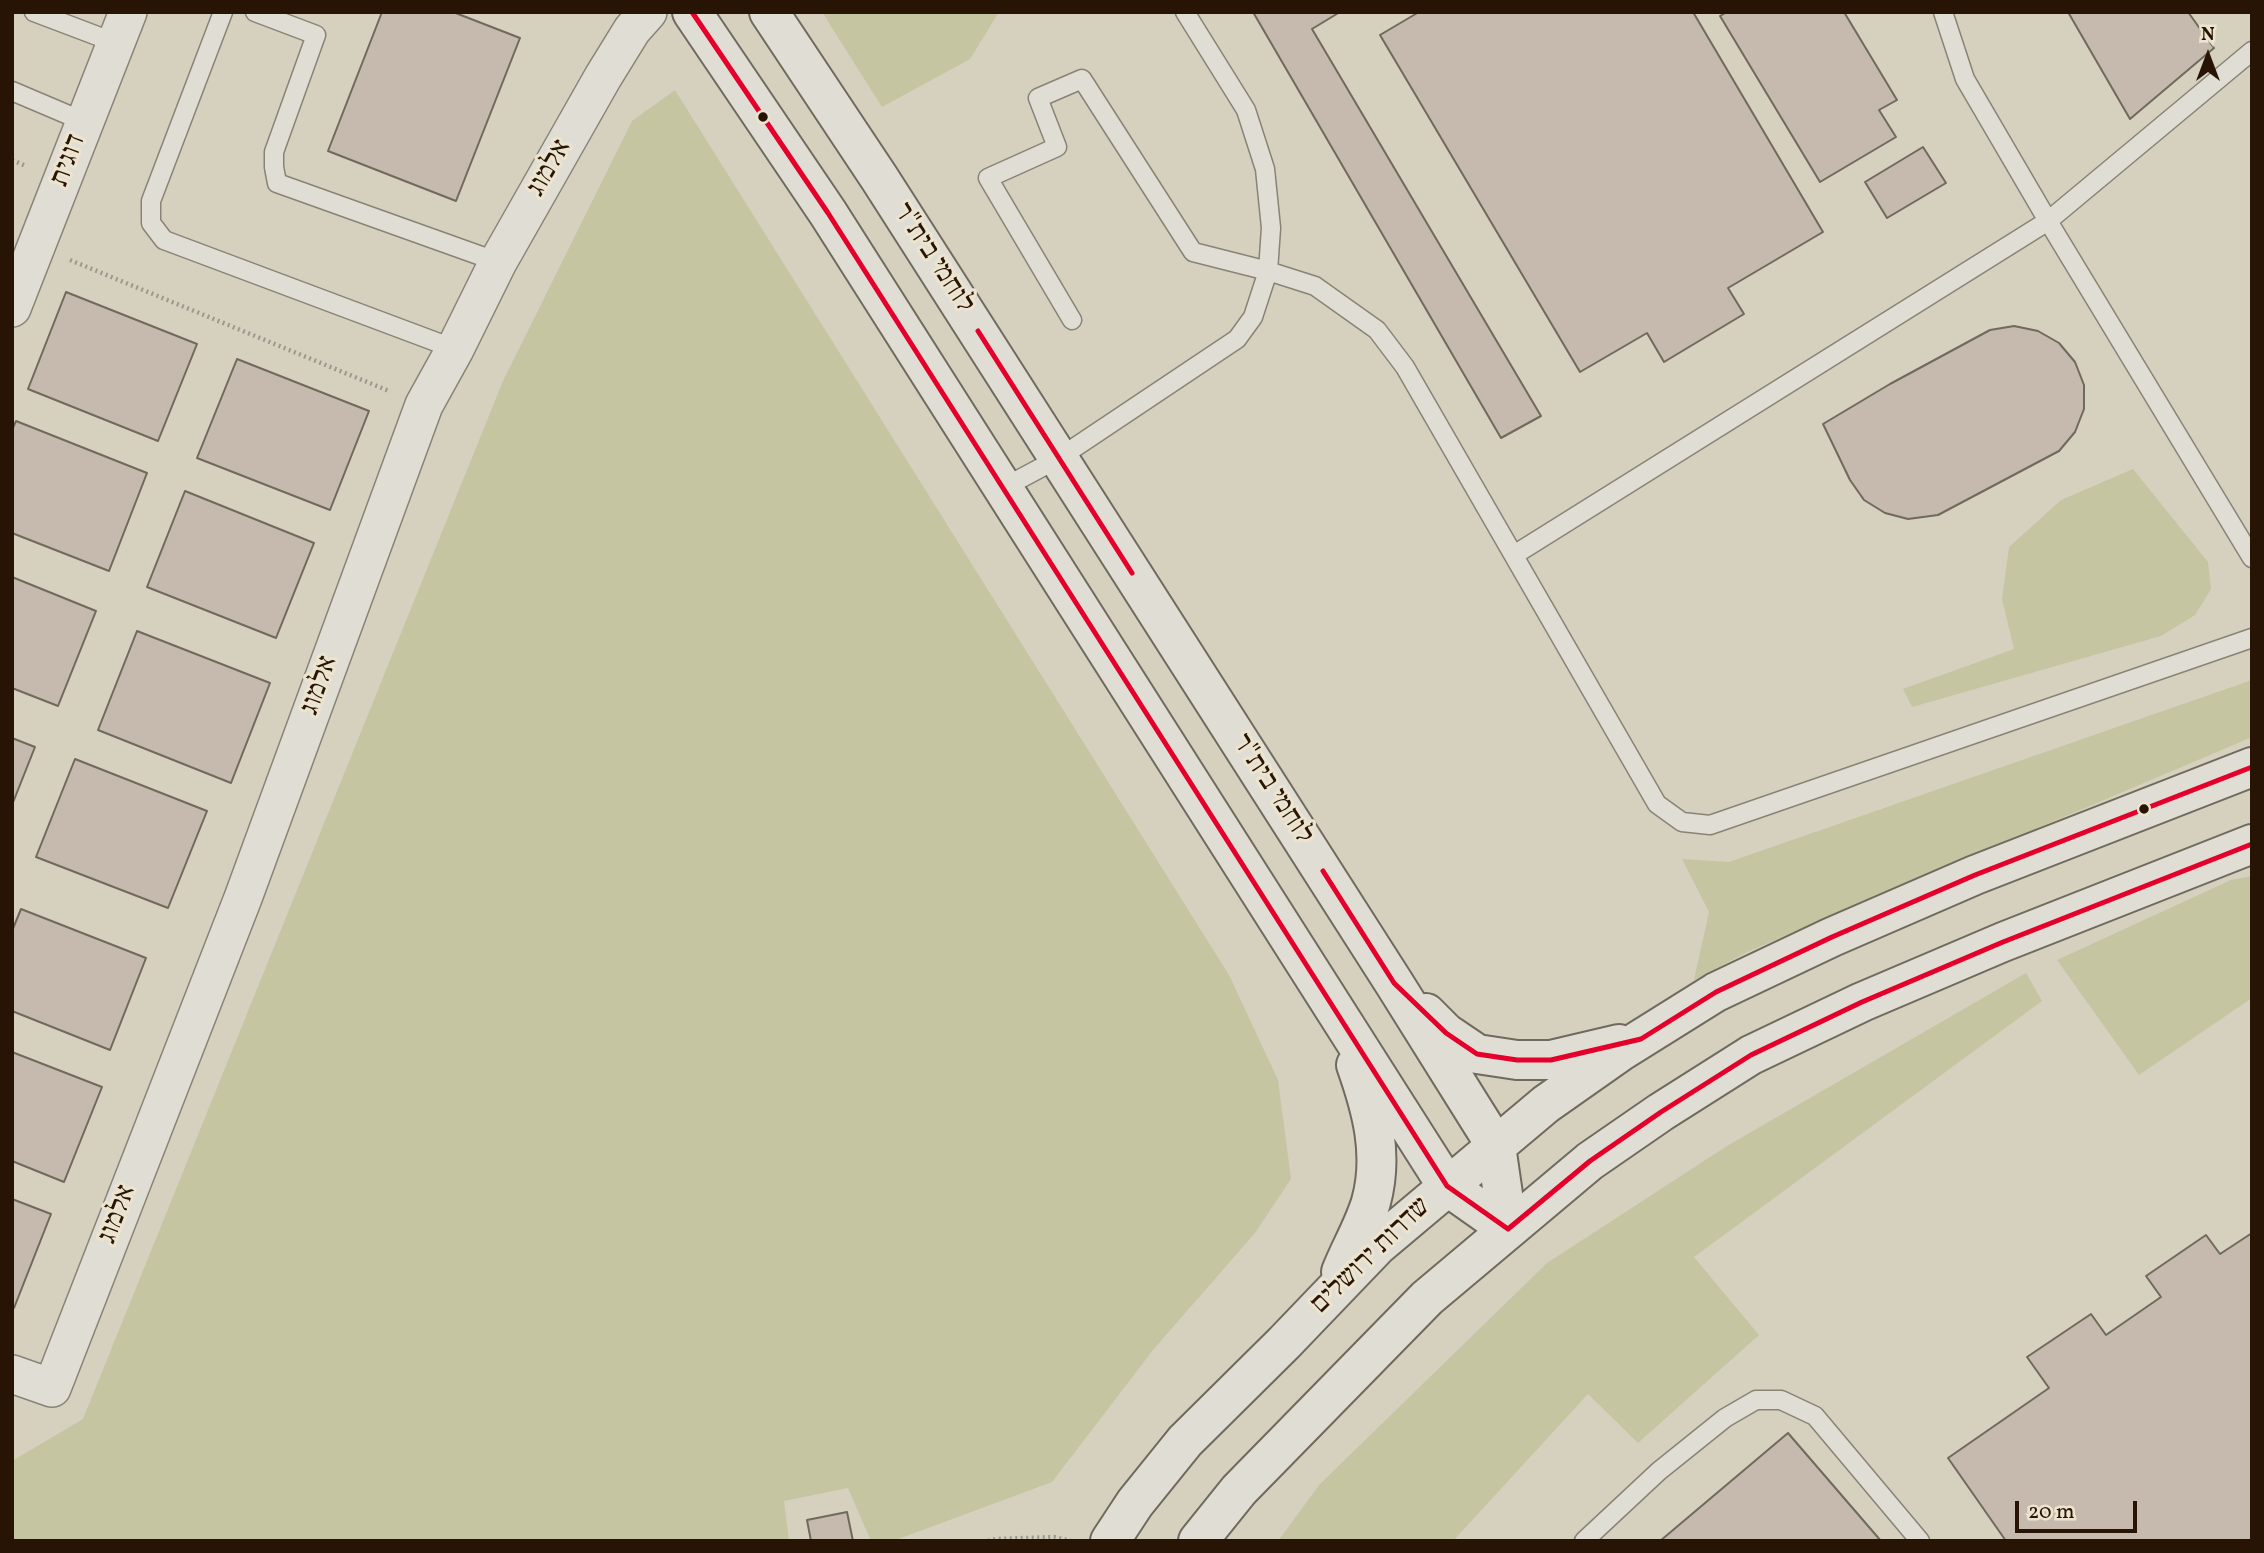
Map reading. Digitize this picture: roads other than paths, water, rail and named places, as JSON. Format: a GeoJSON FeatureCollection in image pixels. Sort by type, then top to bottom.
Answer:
{"type":"FeatureCollection","features":[{"type":"Feature","properties":{"kind":"main road"},"geometry":{"type":"LineString","coordinates":[[692,12],[828,213],[1447,1186],[1508,1229]]}},
{"type":"Feature","properties":{"kind":"main road","name":"לוחמי בית\"ר"},"geometry":{"type":"LineString","coordinates":[[769,12],[1059,458],[1496,1146],[1508,1229]]}},
{"type":"Feature","properties":{"kind":"main road","name":"שדרות ירושלים"},"geometry":{"type":"LineString","coordinates":[[1110,1541],[1135,1503],[1185,1441],[1377,1246],[1546,1104],[1641,1039],[1716,992],[1832,937],[1975,875],[2252,766]]}},
{"type":"Feature","properties":{"kind":"main road"},"geometry":{"type":"LineString","coordinates":[[1198,1541],[1239,1490],[1427,1298],[1590,1161],[1661,1112],[1751,1055],[1862,1002],[2003,942],[2234,855],[2252,844]]}},
{"type":"Feature","properties":{"kind":"main road"},"geometry":{"type":"LineString","coordinates":[[1394,983],[1446,1033],[1477,1054],[1517,1060],[1551,1060],[1641,1039]]}},
{"type":"Feature","properties":{"kind":"main road"},"geometry":{"type":"LineString","coordinates":[[1284,1343],[1338,1278],[1370,1203],[1377,1167],[1370,1105],[1337,1010]]}},
{"type":"Feature","properties":{"kind":"street","name":"אלמוג"},"geometry":{"type":"LineString","coordinates":[[12,1374],[52,1388],[243,898],[424,405],[498,262],[610,65],[632,30],[648,12]]}},
{"type":"Feature","properties":{"kind":"street","name":"דוגית"},"geometry":{"type":"LineString","coordinates":[[12,309],[122,27]]}},
{"type":"Feature","properties":{"kind":"lane"},"geometry":{"type":"LineString","coordinates":[[34,12],[122,27]]}},
{"type":"Feature","properties":{"kind":"lane"},"geometry":{"type":"LineString","coordinates":[[223,12],[151,201],[151,223],[164,240],[455,349]]}},
{"type":"Feature","properties":{"kind":"lane"},"geometry":{"type":"LineString","coordinates":[[255,12],[316,35],[274,152],[277,183],[498,262]]}},
{"type":"Feature","properties":{"kind":"lane"},"geometry":{"type":"LineString","coordinates":[[1003,488],[1059,458],[1237,339],[1253,317],[1268,271],[1271,228],[1265,169],[1246,110],[1185,12]]}},
{"type":"Feature","properties":{"kind":"lane"},"geometry":{"type":"LineString","coordinates":[[1943,12],[1965,79],[2252,558]]}},
{"type":"Feature","properties":{"kind":"lane"},"geometry":{"type":"LineString","coordinates":[[1514,555],[2048,221],[2252,51]]}},
{"type":"Feature","properties":{"kind":"lane"},"geometry":{"type":"LineString","coordinates":[[1072,320],[988,178],[1057,147],[1038,98],[1082,79],[1194,252],[1315,286],[1377,330],[1405,367],[1657,804],[1682,822],[1710,825],[2252,638]]}},
{"type":"Feature","properties":{"kind":"lane"},"geometry":{"type":"LineString","coordinates":[[12,91],[85,122]]}},
{"type":"Feature","properties":{"kind":"lane"},"geometry":{"type":"LineString","coordinates":[[1584,1541],[1659,1471],[1725,1418],[1756,1400],[1781,1400],[1815,1416],[1920,1541]]}}]}
